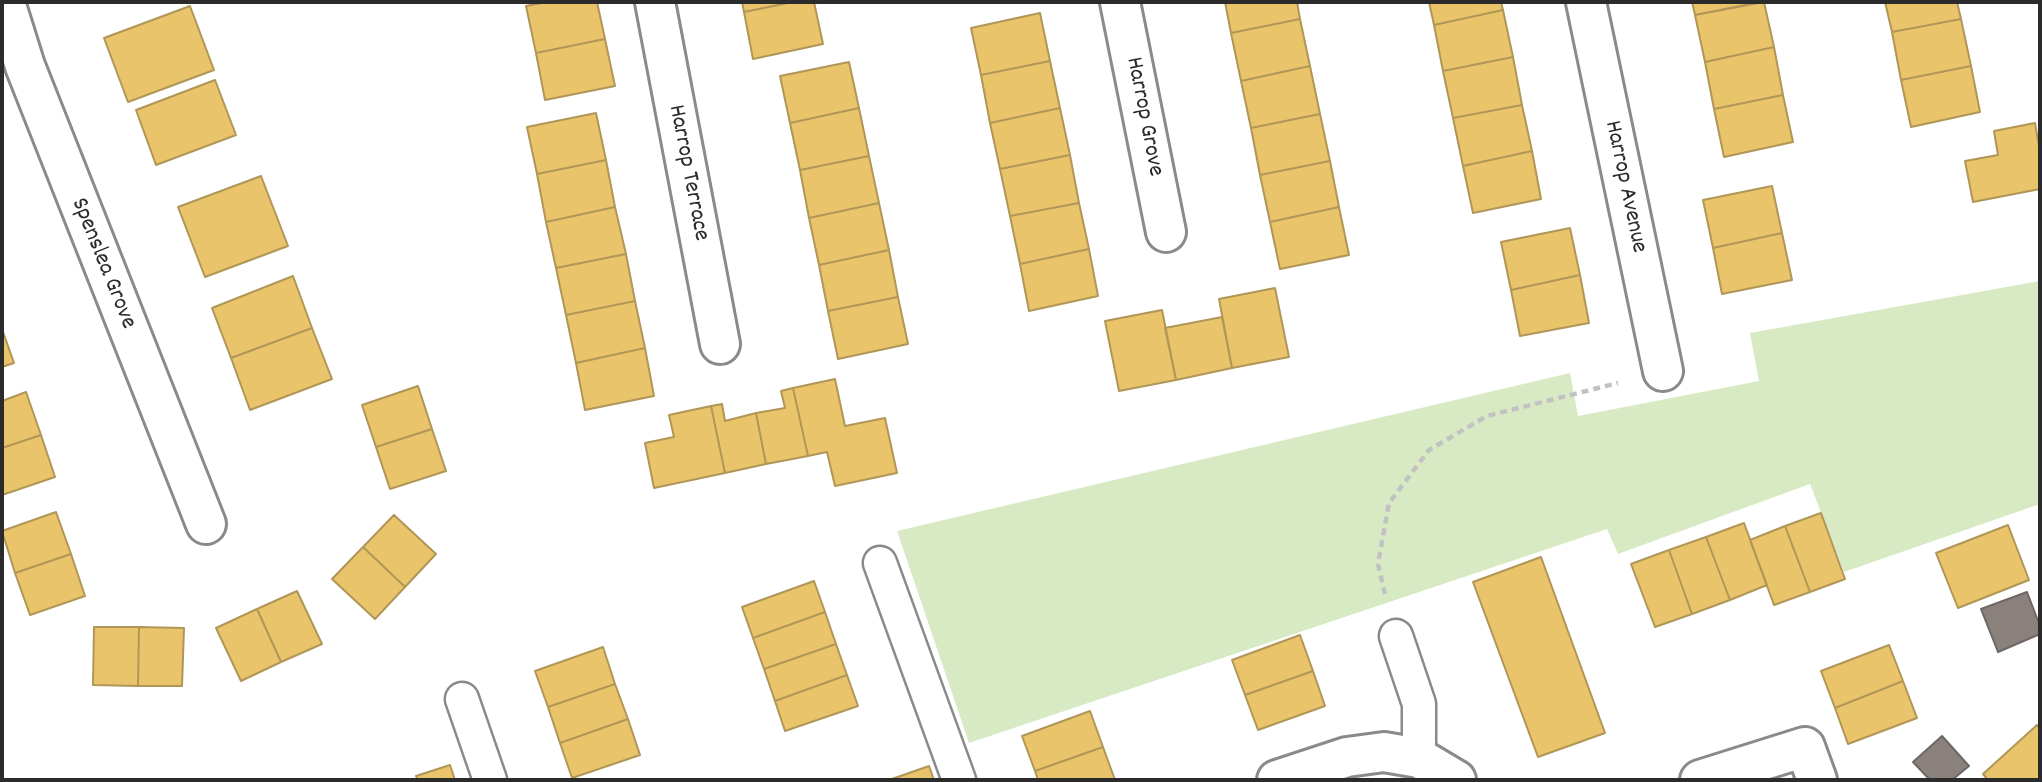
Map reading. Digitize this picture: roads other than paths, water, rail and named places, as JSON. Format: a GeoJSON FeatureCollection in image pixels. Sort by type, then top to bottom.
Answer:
{"type":"FeatureCollection","features":[{"type":"Feature","properties":{"kind":"street","name":"Spenslea Grove"},"geometry":{"type":"LineString","coordinates":[[5,2],[25,66],[206,524]]}},
{"type":"Feature","properties":{"kind":"street","name":"Harrop Terrace"},"geometry":{"type":"LineString","coordinates":[[655,2],[720,344]]}},
{"type":"Feature","properties":{"kind":"street","name":"Harrop Grove"},"geometry":{"type":"LineString","coordinates":[[1120,2],[1166,232]]}},
{"type":"Feature","properties":{"kind":"street","name":"Harrop Avenue"},"geometry":{"type":"LineString","coordinates":[[1586,2],[1663,371]]}},
{"type":"Feature","properties":{"kind":"street"},"geometry":{"type":"LineString","coordinates":[[1700,780],[1805,747],[1817,780]]}},
{"type":"Feature","properties":{"kind":"street"},"geometry":{"type":"LineString","coordinates":[[1277,780],[1347,757],[1384,751],[1419,758],[1456,780]]}},
{"type":"Feature","properties":{"kind":"lane"},"geometry":{"type":"LineString","coordinates":[[880,563],[959,780]]}},
{"type":"Feature","properties":{"kind":"lane"},"geometry":{"type":"LineString","coordinates":[[1396,636],[1419,704],[1419,758]]}},
{"type":"Feature","properties":{"kind":"lane"},"geometry":{"type":"LineString","coordinates":[[462,699],[490,780]]}}]}
